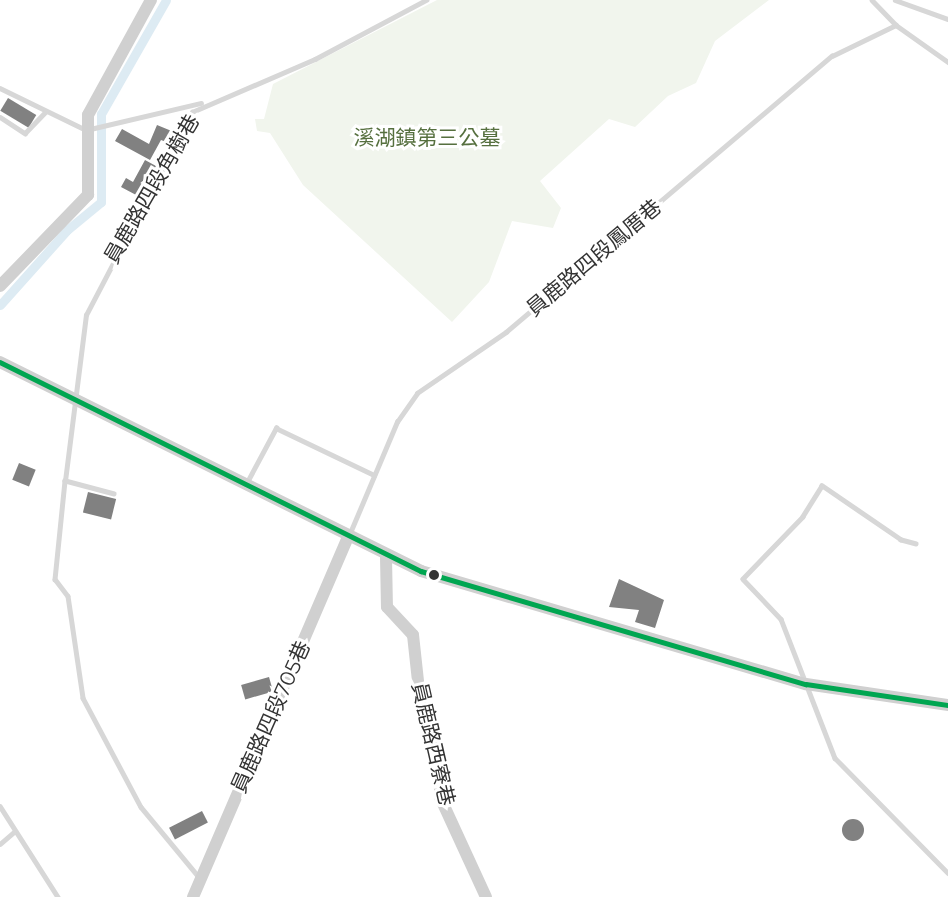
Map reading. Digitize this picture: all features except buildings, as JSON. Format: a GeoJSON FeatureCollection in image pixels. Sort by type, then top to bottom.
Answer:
{"type":"FeatureCollection","features":[{"type":"Feature","properties":{"kind":"street"},"geometry":{"type":"LineString","coordinates":[[0,286],[88,195],[86,130],[97,96],[151,0]]}},
{"type":"Feature","properties":{"kind":"street"},"geometry":{"type":"LineString","coordinates":[[0,362],[76,396],[386,557],[806,684],[948,705]]}},
{"type":"Feature","properties":{"kind":"street","name":"員鹿路四段705巷"},"geometry":{"type":"LineString","coordinates":[[192,897],[348,537]]}},
{"type":"Feature","properties":{"kind":"street","name":"員鹿路西寮巷"},"geometry":{"type":"LineString","coordinates":[[386,557],[387,608],[413,635],[421,709],[439,760],[440,797],[486,897]]}},
{"type":"Feature","properties":{"kind":"lane","name":"員鹿路四段角樹巷"},"geometry":{"type":"LineString","coordinates":[[200,879],[141,807],[83,698],[73,657],[68,596],[55,579],[86,315],[102,276],[185,123],[203,102],[315,59],[426,0]]}},
{"type":"Feature","properties":{"kind":"lane"},"geometry":{"type":"LineString","coordinates":[[872,0],[896,25],[948,62]]}},
{"type":"Feature","properties":{"kind":"lane"},"geometry":{"type":"LineString","coordinates":[[895,0],[948,19]]}},
{"type":"Feature","properties":{"kind":"lane","name":"員鹿路四段鳳厝巷"},"geometry":{"type":"LineString","coordinates":[[348,537],[374,475],[417,393],[514,325],[832,56],[896,25]]}},
{"type":"Feature","properties":{"kind":"lane"},"geometry":{"type":"LineString","coordinates":[[0,90],[86,130],[203,102]]}},
{"type":"Feature","properties":{"kind":"lane"},"geometry":{"type":"LineString","coordinates":[[0,117],[25,133],[46,111]]}},
{"type":"Feature","properties":{"kind":"lane"},"geometry":{"type":"LineString","coordinates":[[246,484],[276,428],[374,475]]}},
{"type":"Feature","properties":{"kind":"lane"},"geometry":{"type":"LineString","coordinates":[[65,481],[114,494]]}},
{"type":"Feature","properties":{"kind":"lane"},"geometry":{"type":"LineString","coordinates":[[916,544],[901,540],[822,486],[803,517],[742,579],[781,619],[835,758],[948,873]]}},
{"type":"Feature","properties":{"kind":"lane"},"geometry":{"type":"LineString","coordinates":[[0,806],[14,832],[58,897]]}},
{"type":"Feature","properties":{"kind":"lane"},"geometry":{"type":"LineString","coordinates":[[0,844],[14,832]]}},
{"type":"Feature","properties":{"kind":"green space","name":"溪湖鎮第三公墓"},"geometry":{"type":"Polygon","coordinates":[[[437,0],[769,0],[715,41],[696,83],[668,96],[635,127],[609,119],[540,181],[561,208],[553,228],[512,221],[489,282],[452,322],[303,185],[270,133],[257,131],[255,119],[264,119],[273,84],[437,0]]]}},
{"type":"Feature","properties":{"kind":"waterway"},"geometry":{"type":"LineString","coordinates":[[0,305],[67,230],[101,202],[101,114],[166,0]]}},
{"type":"Feature","properties":{"kind":"transit line"},"geometry":{"type":"LineString","coordinates":[[0,362],[421,571],[806,684],[948,705]]}}]}
